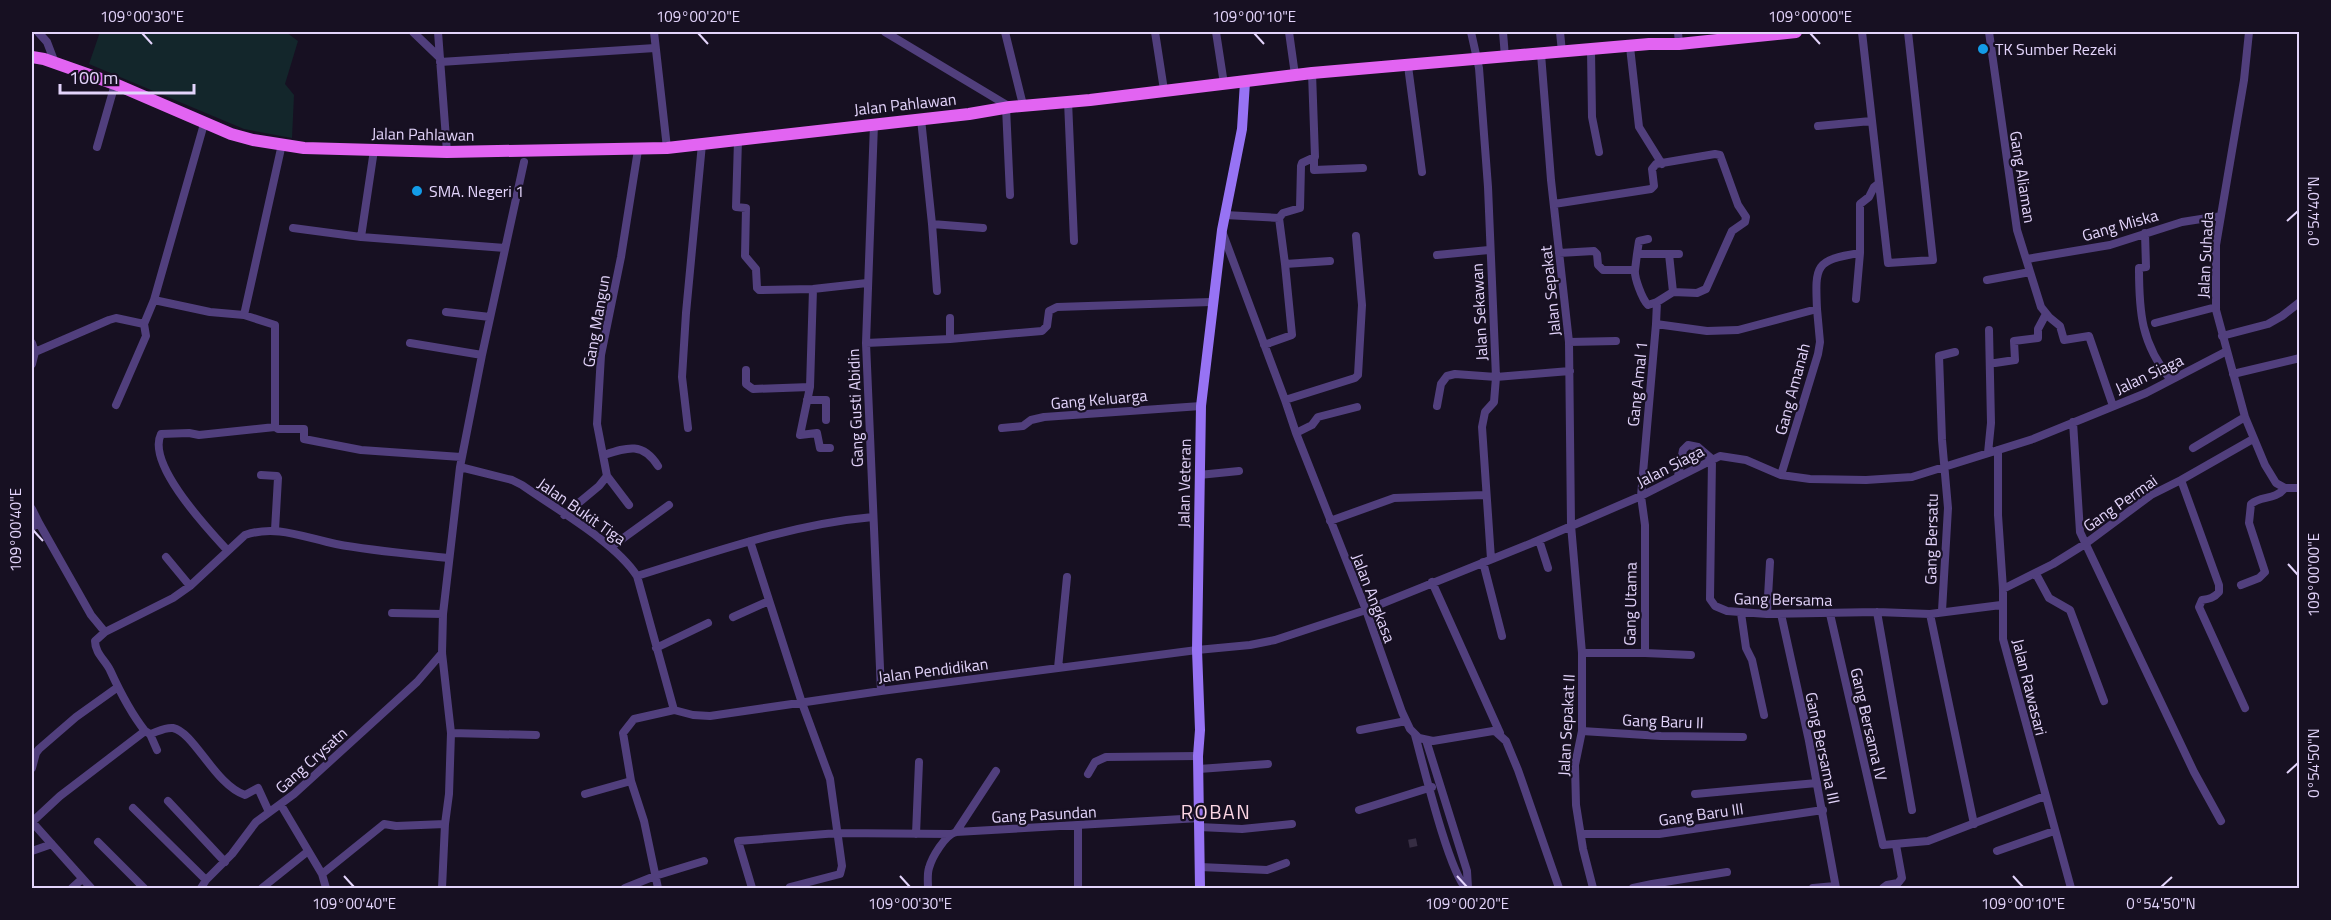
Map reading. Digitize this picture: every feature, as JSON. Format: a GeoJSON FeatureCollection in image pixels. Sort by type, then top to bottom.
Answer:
{"type":"FeatureCollection","features":[{"type":"Feature","properties":{"kind":"main road","name":"Jalan Pahlawan"},"geometry":{"type":"LineString","coordinates":[[32,57],[115,84],[204,124],[253,140],[304,148],[447,152],[525,157],[667,148],[1312,73],[1630,47],[1679,38],[1796,32]]}},
{"type":"Feature","properties":{"kind":"street"},"geometry":{"type":"LineString","coordinates":[[38,32],[47,42],[55,63]]}},
{"type":"Feature","properties":{"kind":"street"},"geometry":{"type":"LineString","coordinates":[[413,32],[440,60],[655,48]]}},
{"type":"Feature","properties":{"kind":"street"},"geometry":{"type":"LineString","coordinates":[[438,32],[447,152]]}},
{"type":"Feature","properties":{"kind":"street"},"geometry":{"type":"LineString","coordinates":[[654,32],[667,148]]}},
{"type":"Feature","properties":{"kind":"street"},"geometry":{"type":"LineString","coordinates":[[885,32],[899,35],[1013,106]]}},
{"type":"Feature","properties":{"kind":"street"},"geometry":{"type":"LineString","coordinates":[[1005,32],[1013,106],[1010,195]]}},
{"type":"Feature","properties":{"kind":"street"},"geometry":{"type":"LineString","coordinates":[[1155,32],[1164,90]]}},
{"type":"Feature","properties":{"kind":"street"},"geometry":{"type":"LineString","coordinates":[[1215,32],[1224,84]]}},
{"type":"Feature","properties":{"kind":"street"},"geometry":{"type":"LineString","coordinates":[[1289,32],[1295,75]]}},
{"type":"Feature","properties":{"kind":"street","name":"Jalan Sekawan"},"geometry":{"type":"LineString","coordinates":[[1471,32],[1479,68],[1488,187],[1496,377],[1494,402],[1483,417],[1487,560],[1502,636]]}},
{"type":"Feature","properties":{"kind":"street"},"geometry":{"type":"LineString","coordinates":[[1503,32],[1505,57]]}},
{"type":"Feature","properties":{"kind":"street"},"geometry":{"type":"LineString","coordinates":[[1560,32],[1562,52]]}},
{"type":"Feature","properties":{"kind":"street"},"geometry":{"type":"LineString","coordinates":[[1862,32],[1888,263],[1933,260],[1908,32]]}},
{"type":"Feature","properties":{"kind":"street","name":"Gang Aliaman"},"geometry":{"type":"LineString","coordinates":[[1989,32],[2014,213],[2038,299],[2046,314],[2060,326],[2064,340],[2089,336],[2113,406]]}},
{"type":"Feature","properties":{"kind":"street","name":"Jalan Suhada"},"geometry":{"type":"LineString","coordinates":[[2250,32],[2216,245],[2216,308],[2222,336],[2253,439],[2270,475],[2276,483],[2285,488]]}},
{"type":"Feature","properties":{"kind":"street"},"geometry":{"type":"LineString","coordinates":[[1630,47],[1639,127],[1662,164]]}},
{"type":"Feature","properties":{"kind":"street"},"geometry":{"type":"LineString","coordinates":[[1591,50],[1592,117],[1599,152]]}},
{"type":"Feature","properties":{"kind":"street","name":"Jalan Sepakat"},"geometry":{"type":"LineString","coordinates":[[1541,54],[1569,342],[1571,525]]}},
{"type":"Feature","properties":{"kind":"street"},"geometry":{"type":"LineString","coordinates":[[1408,66],[1422,172]]}},
{"type":"Feature","properties":{"kind":"street"},"geometry":{"type":"LineString","coordinates":[[1312,73],[1314,170],[1363,168]]}},
{"type":"Feature","properties":{"kind":"street","name":"Jalan Veteran"},"geometry":{"type":"LineString","coordinates":[[1200,888],[1198,756],[1200,730],[1197,650],[1198,475],[1201,406],[1211,302],[1222,230],[1242,129],[1245,82]]}},
{"type":"Feature","properties":{"kind":"street"},"geometry":{"type":"LineString","coordinates":[[97,147],[115,84]]}},
{"type":"Feature","properties":{"kind":"street"},"geometry":{"type":"LineString","coordinates":[[1068,101],[1074,241]]}},
{"type":"Feature","properties":{"kind":"street"},"geometry":{"type":"LineString","coordinates":[[921,119],[937,291]]}},
{"type":"Feature","properties":{"kind":"street"},"geometry":{"type":"LineString","coordinates":[[1818,126],[1871,121]]}},
{"type":"Feature","properties":{"kind":"street"},"geometry":{"type":"LineString","coordinates":[[116,405],[146,336],[144,324],[154,300],[204,124]]}},
{"type":"Feature","properties":{"kind":"street","name":"Gang Gusti Abidin"},"geometry":{"type":"LineString","coordinates":[[874,124],[866,342],[881,691]]}},
{"type":"Feature","properties":{"kind":"street"},"geometry":{"type":"LineString","coordinates":[[738,140],[736,207],[746,208],[745,256],[756,269],[755,284],[759,290],[813,289],[867,283]]}},
{"type":"Feature","properties":{"kind":"street"},"geometry":{"type":"LineString","coordinates":[[244,315],[282,144]]}},
{"type":"Feature","properties":{"kind":"street"},"geometry":{"type":"LineString","coordinates":[[688,428],[682,377],[702,144]]}},
{"type":"Feature","properties":{"kind":"street"},"geometry":{"type":"LineString","coordinates":[[361,237],[374,150]]}},
{"type":"Feature","properties":{"kind":"street","name":"Gang Mangun"},"geometry":{"type":"LineString","coordinates":[[607,476],[597,424],[601,356],[621,257],[638,150]]}},
{"type":"Feature","properties":{"kind":"street"},"geometry":{"type":"LineString","coordinates":[[1554,204],[1651,189],[1654,186],[1652,169],[1656,164],[1720,155],[1738,205],[1746,217],[1743,224],[1733,230],[1729,236],[1706,289],[1696,293],[1673,292],[1657,302],[1648,304],[1644,301],[1641,288],[1635,278],[1635,270],[1639,241],[1648,239]]}},
{"type":"Feature","properties":{"kind":"street"},"geometry":{"type":"LineString","coordinates":[[442,888],[451,733],[442,653],[448,558],[461,457],[482,355],[486,317],[505,248],[525,157]]}},
{"type":"Feature","properties":{"kind":"street"},"geometry":{"type":"LineString","coordinates":[[1264,345],[1292,334],[1279,218],[1283,213],[1300,208],[1301,166],[1302,163],[1314,159]]}},
{"type":"Feature","properties":{"kind":"street"},"geometry":{"type":"LineString","coordinates":[[1856,299],[1860,253],[1860,204],[1869,197],[1879,183]]}},
{"type":"Feature","properties":{"kind":"street"},"geometry":{"type":"LineString","coordinates":[[1225,215],[1279,218]]}},
{"type":"Feature","properties":{"kind":"street","name":"Gang Miska"},"geometry":{"type":"LineString","coordinates":[[2026,259],[2110,245],[2182,222],[2220,216]]}},
{"type":"Feature","properties":{"kind":"street"},"geometry":{"type":"LineString","coordinates":[[932,224],[983,228]]}},
{"type":"Feature","properties":{"kind":"street"},"geometry":{"type":"LineString","coordinates":[[293,228],[361,237],[505,248]]}},
{"type":"Feature","properties":{"kind":"street","name":"Jalan Angkasa"},"geometry":{"type":"LineString","coordinates":[[1222,230],[1296,433],[1406,721],[1415,735],[1460,883],[1467,888]]}},
{"type":"Feature","properties":{"kind":"street"},"geometry":{"type":"LineString","coordinates":[[2145,233],[2146,267],[2139,268],[2140,319],[2154,358],[2171,380]]}},
{"type":"Feature","properties":{"kind":"street"},"geometry":{"type":"LineString","coordinates":[[1285,400],[1355,378],[1358,375],[1362,305],[1356,236]]}},
{"type":"Feature","properties":{"kind":"street"},"geometry":{"type":"LineString","coordinates":[[1437,255],[1490,250]]}},
{"type":"Feature","properties":{"kind":"street"},"geometry":{"type":"LineString","coordinates":[[1559,253],[1594,250],[1597,253],[1598,265],[1604,270],[1635,270]]}},
{"type":"Feature","properties":{"kind":"street"},"geometry":{"type":"LineString","coordinates":[[1817,309],[1816,280],[1820,267],[1829,259],[1860,253]]}},
{"type":"Feature","properties":{"kind":"street"},"geometry":{"type":"LineString","coordinates":[[1637,254],[1679,254]]}},
{"type":"Feature","properties":{"kind":"street"},"geometry":{"type":"LineString","coordinates":[[1669,254],[1673,292]]}},
{"type":"Feature","properties":{"kind":"street"},"geometry":{"type":"LineString","coordinates":[[1285,264],[1330,261]]}},
{"type":"Feature","properties":{"kind":"street"},"geometry":{"type":"LineString","coordinates":[[1987,280],[2030,272]]}},
{"type":"Feature","properties":{"kind":"street"},"geometry":{"type":"LineString","coordinates":[[813,289],[810,387],[800,435],[816,434],[820,448],[830,447]]}},
{"type":"Feature","properties":{"kind":"street"},"geometry":{"type":"LineString","coordinates":[[154,300],[210,312],[244,315],[275,325],[275,427]]}},
{"type":"Feature","properties":{"kind":"street"},"geometry":{"type":"LineString","coordinates":[[866,342],[950,339],[1042,331],[1047,326],[1049,311],[1057,308],[1211,302]]}},
{"type":"Feature","properties":{"kind":"street"},"geometry":{"type":"LineString","coordinates":[[1656,324],[1657,302]]}},
{"type":"Feature","properties":{"kind":"street"},"geometry":{"type":"LineString","coordinates":[[2222,336],[2268,324],[2300,302]]}},
{"type":"Feature","properties":{"kind":"street"},"geometry":{"type":"LineString","coordinates":[[2155,323],[2216,308]]}},
{"type":"Feature","properties":{"kind":"street","name":"Gang Amal 1"},"geometry":{"type":"LineString","coordinates":[[1641,496],[1656,324],[1707,331],[1738,330],[1817,309]]}},
{"type":"Feature","properties":{"kind":"street","name":"Gang Amanah"},"geometry":{"type":"LineString","coordinates":[[1781,475],[1818,354],[1820,342],[1817,309]]}},
{"type":"Feature","properties":{"kind":"street"},"geometry":{"type":"LineString","coordinates":[[446,312],[486,317]]}},
{"type":"Feature","properties":{"kind":"street"},"geometry":{"type":"LineString","coordinates":[[1995,363],[2015,360],[2014,341],[2038,338],[2038,329],[2046,314]]}},
{"type":"Feature","properties":{"kind":"street"},"geometry":{"type":"LineString","coordinates":[[35,352],[116,318],[144,324]]}},
{"type":"Feature","properties":{"kind":"street"},"geometry":{"type":"LineString","coordinates":[[950,318],[950,339]]}},
{"type":"Feature","properties":{"kind":"street"},"geometry":{"type":"LineString","coordinates":[[1988,453],[1991,423],[1989,330]]}},
{"type":"Feature","properties":{"kind":"street"},"geometry":{"type":"LineString","coordinates":[[1569,342],[1616,341]]}},
{"type":"Feature","properties":{"kind":"street"},"geometry":{"type":"LineString","coordinates":[[410,342],[482,355]]}},
{"type":"Feature","properties":{"kind":"street"},"geometry":{"type":"LineString","coordinates":[[32,343],[35,352],[32,364]]}},
{"type":"Feature","properties":{"kind":"street","name":"Jalan Siaga"},"geometry":{"type":"LineString","coordinates":[[1197,650],[1275,640],[1365,610],[1641,496],[1720,456],[1734,457],[1781,475],[1832,480],[1912,477],[1998,450],[2113,406],[2227,351]]}},
{"type":"Feature","properties":{"kind":"street","name":"Gang Bersatu"},"geometry":{"type":"LineString","coordinates":[[1942,611],[1948,508],[1939,356],[1954,352]]}},
{"type":"Feature","properties":{"kind":"street"},"geometry":{"type":"LineString","coordinates":[[2234,374],[2300,358]]}},
{"type":"Feature","properties":{"kind":"street"},"geometry":{"type":"LineString","coordinates":[[746,370],[746,384],[753,389],[810,387]]}},
{"type":"Feature","properties":{"kind":"street"},"geometry":{"type":"LineString","coordinates":[[1437,406],[1441,384],[1448,376],[1455,374],[1496,377],[1570,371]]}},
{"type":"Feature","properties":{"kind":"street"},"geometry":{"type":"LineString","coordinates":[[807,400],[826,400],[826,420]]}},
{"type":"Feature","properties":{"kind":"street","name":"Gang Keluarga"},"geometry":{"type":"LineString","coordinates":[[1002,428],[1023,426],[1031,420],[1044,417],[1201,406]]}},
{"type":"Feature","properties":{"kind":"street"},"geometry":{"type":"LineString","coordinates":[[1296,433],[1312,425],[1318,417],[1357,408]]}},
{"type":"Feature","properties":{"kind":"street"},"geometry":{"type":"LineString","coordinates":[[2193,448],[2246,417]]}},
{"type":"Feature","properties":{"kind":"street"},"geometry":{"type":"LineString","coordinates":[[2073,422],[2080,532],[2194,772],[2221,821]]}},
{"type":"Feature","properties":{"kind":"street"},"geometry":{"type":"LineString","coordinates":[[228,550],[195,515],[177,491],[158,444],[159,435],[165,432],[199,435],[275,427],[304,429],[304,439],[361,450],[461,457]]}},
{"type":"Feature","properties":{"kind":"street","name":"Gang Permai"},"geometry":{"type":"LineString","coordinates":[[2003,589],[2036,574],[2085,544],[2151,495],[2253,439]]}},
{"type":"Feature","properties":{"kind":"street"},"geometry":{"type":"LineString","coordinates":[[1678,477],[1683,450],[1688,445],[1698,447],[1712,459]]}},
{"type":"Feature","properties":{"kind":"street"},"geometry":{"type":"LineString","coordinates":[[604,455],[632,448],[649,453],[658,466]]}},
{"type":"Feature","properties":{"kind":"street","name":"Jalan Rawasari"},"geometry":{"type":"LineString","coordinates":[[1998,450],[2003,639],[2071,888]]}},
{"type":"Feature","properties":{"kind":"street","name":"Gang Bersama"},"geometry":{"type":"LineString","coordinates":[[1712,459],[1710,599],[1712,604],[1721,610],[1767,614],[1877,612],[1930,614],[2001,605]]}},
{"type":"Feature","properties":{"kind":"street","name":"Jalan Bukit Tiga"},"geometry":{"type":"LineString","coordinates":[[460,467],[512,480],[611,547],[629,565],[636,576],[674,710]]}},
{"type":"Feature","properties":{"kind":"street"},"geometry":{"type":"LineString","coordinates":[[1198,475],[1239,471]]}},
{"type":"Feature","properties":{"kind":"street"},"geometry":{"type":"LineString","coordinates":[[261,475],[278,478],[275,530]]}},
{"type":"Feature","properties":{"kind":"street"},"geometry":{"type":"LineString","coordinates":[[564,515],[599,486],[607,476],[629,505]]}},
{"type":"Feature","properties":{"kind":"street"},"geometry":{"type":"LineString","coordinates":[[2181,480],[2219,585],[2219,592],[2216,596],[2202,600],[2199,607],[2245,708]]}},
{"type":"Feature","properties":{"kind":"street"},"geometry":{"type":"LineString","coordinates":[[2241,585],[2259,578],[2265,572],[2249,523],[2251,504],[2255,500],[2276,496],[2285,488],[2300,488]]}},
{"type":"Feature","properties":{"kind":"street"},"geometry":{"type":"LineString","coordinates":[[1330,521],[1394,498],[1485,495]]}},
{"type":"Feature","properties":{"kind":"street","name":"Gang Utama"},"geometry":{"type":"LineString","coordinates":[[1582,653],[1645,653],[1644,525],[1641,496]]}},
{"type":"Feature","properties":{"kind":"street"},"geometry":{"type":"LineString","coordinates":[[611,547],[669,505]]}},
{"type":"Feature","properties":{"kind":"street"},"geometry":{"type":"LineString","coordinates":[[32,509],[35,525],[91,615],[105,632]]}},
{"type":"Feature","properties":{"kind":"street"},"geometry":{"type":"LineString","coordinates":[[636,576],[824,523],[873,517]]}},
{"type":"Feature","properties":{"kind":"street","name":"Jalan Sepakat II"},"geometry":{"type":"LineString","coordinates":[[1571,525],[1582,653],[1582,731],[1575,765],[1576,805],[1593,888]]}},
{"type":"Feature","properties":{"kind":"street"},"geometry":{"type":"LineString","coordinates":[[157,750],[148,733],[124,702],[109,668],[96,648],[95,641],[105,632],[149,612],[189,586],[245,535],[255,531],[275,530],[335,544],[448,558]]}},
{"type":"Feature","properties":{"kind":"street"},"geometry":{"type":"LineString","coordinates":[[1539,540],[1548,568]]}},
{"type":"Feature","properties":{"kind":"street"},"geometry":{"type":"LineString","coordinates":[[750,542],[802,703],[830,779],[842,866],[840,873],[790,887]]}},
{"type":"Feature","properties":{"kind":"street"},"geometry":{"type":"LineString","coordinates":[[166,557],[189,586]]}},
{"type":"Feature","properties":{"kind":"street"},"geometry":{"type":"LineString","coordinates":[[1767,614],[1770,562]]}},
{"type":"Feature","properties":{"kind":"street"},"geometry":{"type":"LineString","coordinates":[[2036,574],[2049,598],[2070,610],[2104,701]]}},
{"type":"Feature","properties":{"kind":"street"},"geometry":{"type":"LineString","coordinates":[[1058,668],[1067,577]]}},
{"type":"Feature","properties":{"kind":"street"},"geometry":{"type":"LineString","coordinates":[[1431,582],[1502,738]]}},
{"type":"Feature","properties":{"kind":"street"},"geometry":{"type":"LineString","coordinates":[[733,617],[769,601]]}},
{"type":"Feature","properties":{"kind":"street"},"geometry":{"type":"LineString","coordinates":[[1877,612],[1912,810]]}},
{"type":"Feature","properties":{"kind":"street"},"geometry":{"type":"LineString","coordinates":[[392,613],[443,614]]}},
{"type":"Feature","properties":{"kind":"street"},"geometry":{"type":"LineString","coordinates":[[1741,613],[1744,640],[1752,660],[1764,715]]}},
{"type":"Feature","properties":{"kind":"street","name":"Gang Bersama III"},"geometry":{"type":"LineString","coordinates":[[1781,614],[1823,810],[1835,887]]}},
{"type":"Feature","properties":{"kind":"street","name":"Gang Bersama IV"},"geometry":{"type":"LineString","coordinates":[[1830,614],[1881,840],[1883,845],[1896,844]]}},
{"type":"Feature","properties":{"kind":"street"},"geometry":{"type":"LineString","coordinates":[[1930,614],[1974,824]]}},
{"type":"Feature","properties":{"kind":"street"},"geometry":{"type":"LineString","coordinates":[[656,648],[708,623]]}},
{"type":"Feature","properties":{"kind":"street","name":"Jalan Pendidikan"},"geometry":{"type":"LineString","coordinates":[[674,710],[693,715],[710,716],[881,691],[1197,650]]}},
{"type":"Feature","properties":{"kind":"street","name":"Gang Crysatn"},"geometry":{"type":"LineString","coordinates":[[201,888],[256,822],[281,805],[417,682],[442,653]]}},
{"type":"Feature","properties":{"kind":"street"},"geometry":{"type":"LineString","coordinates":[[1645,653],[1691,655]]}},
{"type":"Feature","properties":{"kind":"street"},"geometry":{"type":"LineString","coordinates":[[32,768],[39,749],[76,717],[118,687]]}},
{"type":"Feature","properties":{"kind":"street"},"geometry":{"type":"LineString","coordinates":[[658,888],[644,821],[631,781],[623,733],[634,719],[674,710]]}},
{"type":"Feature","properties":{"kind":"street"},"geometry":{"type":"LineString","coordinates":[[1360,730],[1406,721]]}},
{"type":"Feature","properties":{"kind":"street"},"geometry":{"type":"LineString","coordinates":[[91,888],[32,822],[60,796],[148,733],[168,728],[175,729],[184,735],[222,781],[244,795],[258,788],[269,812]]}},
{"type":"Feature","properties":{"kind":"street"},"geometry":{"type":"LineString","coordinates":[[1415,735],[1426,740],[1493,731],[1506,741],[1559,888]]}},
{"type":"Feature","properties":{"kind":"street","name":"Gang Baru II"},"geometry":{"type":"LineString","coordinates":[[1582,731],[1661,736],[1743,737]]}},
{"type":"Feature","properties":{"kind":"street"},"geometry":{"type":"LineString","coordinates":[[451,733],[536,735]]}},
{"type":"Feature","properties":{"kind":"street"},"geometry":{"type":"LineString","coordinates":[[1426,740],[1467,871],[1467,888]]}},
{"type":"Feature","properties":{"kind":"street"},"geometry":{"type":"LineString","coordinates":[[1088,774],[1095,762],[1106,757],[1198,756]]}},
{"type":"Feature","properties":{"kind":"street"},"geometry":{"type":"LineString","coordinates":[[916,834],[919,762]]}},
{"type":"Feature","properties":{"kind":"street"},"geometry":{"type":"LineString","coordinates":[[1199,769],[1268,764]]}},
{"type":"Feature","properties":{"kind":"street"},"geometry":{"type":"LineString","coordinates":[[927,888],[931,862],[996,771]]}},
{"type":"Feature","properties":{"kind":"street"},"geometry":{"type":"LineString","coordinates":[[585,794],[631,781]]}},
{"type":"Feature","properties":{"kind":"street"},"geometry":{"type":"LineString","coordinates":[[1695,794],[1817,783]]}},
{"type":"Feature","properties":{"kind":"street"},"geometry":{"type":"LineString","coordinates":[[1359,810],[1439,784]]}},
{"type":"Feature","properties":{"kind":"street"},"geometry":{"type":"LineString","coordinates":[[1883,888],[1898,883],[1902,878],[1896,844],[1928,841],[2045,796]]}},
{"type":"Feature","properties":{"kind":"street"},"geometry":{"type":"LineString","coordinates":[[168,801],[225,862]]}},
{"type":"Feature","properties":{"kind":"street"},"geometry":{"type":"LineString","coordinates":[[281,805],[321,874],[326,888]]}},
{"type":"Feature","properties":{"kind":"street"},"geometry":{"type":"LineString","coordinates":[[133,808],[206,880]]}},
{"type":"Feature","properties":{"kind":"street","name":"Gang Baru III"},"geometry":{"type":"LineString","coordinates":[[1582,834],[1659,834],[1823,810]]}},
{"type":"Feature","properties":{"kind":"street","name":"Gang Pasundan"},"geometry":{"type":"LineString","coordinates":[[752,888],[738,841],[838,833],[953,833],[1078,825],[1200,823],[1242,829],[1292,824]]}},
{"type":"Feature","properties":{"kind":"street"},"geometry":{"type":"LineString","coordinates":[[321,874],[384,824],[396,826],[445,824]]}},
{"type":"Feature","properties":{"kind":"street"},"geometry":{"type":"LineString","coordinates":[[1078,825],[1078,888]]}},
{"type":"Feature","properties":{"kind":"street"},"geometry":{"type":"LineString","coordinates":[[1997,851],[2054,831]]}},
{"type":"Feature","properties":{"kind":"street"},"geometry":{"type":"LineString","coordinates":[[98,842],[144,888]]}},
{"type":"Feature","properties":{"kind":"street"},"geometry":{"type":"LineString","coordinates":[[32,851],[52,844]]}},
{"type":"Feature","properties":{"kind":"street"},"geometry":{"type":"LineString","coordinates":[[262,888],[307,852]]}},
{"type":"Feature","properties":{"kind":"street"},"geometry":{"type":"LineString","coordinates":[[625,888],[704,861]]}},
{"type":"Feature","properties":{"kind":"street"},"geometry":{"type":"LineString","coordinates":[[1200,867],[1267,870],[1286,863]]}},
{"type":"Feature","properties":{"kind":"street"},"geometry":{"type":"LineString","coordinates":[[1633,888],[1727,872]]}},
{"type":"Feature","properties":{"kind":"street"},"geometry":{"type":"LineString","coordinates":[[72,888],[82,879]]}},
{"type":"Feature","properties":{"kind":"street"},"geometry":{"type":"LineString","coordinates":[[1813,888],[1835,887]]}},
{"type":"Feature","properties":{"kind":"green space"},"geometry":{"type":"Polygon","coordinates":[[[100,32],[286,32],[298,41],[285,84],[294,95],[292,138],[244,129],[89,64],[100,32]]]}},
{"type":"Feature","properties":{"kind":"tunnel"},"geometry":{"type":"LineString","coordinates":[[1412,839],[1414,849]]}},
{"type":"Feature","properties":{"kind":"place","name":"TK Sumber Rezeki"},"geometry":{"type":"Point","coordinates":[1983,49]}},
{"type":"Feature","properties":{"kind":"place","name":"SMA. Negeri 1"},"geometry":{"type":"Point","coordinates":[417,191]}},
{"type":"Feature","properties":{"kind":"district","name":"ROBAN"},"geometry":{"type":"Point","coordinates":[1216,811]}}]}
